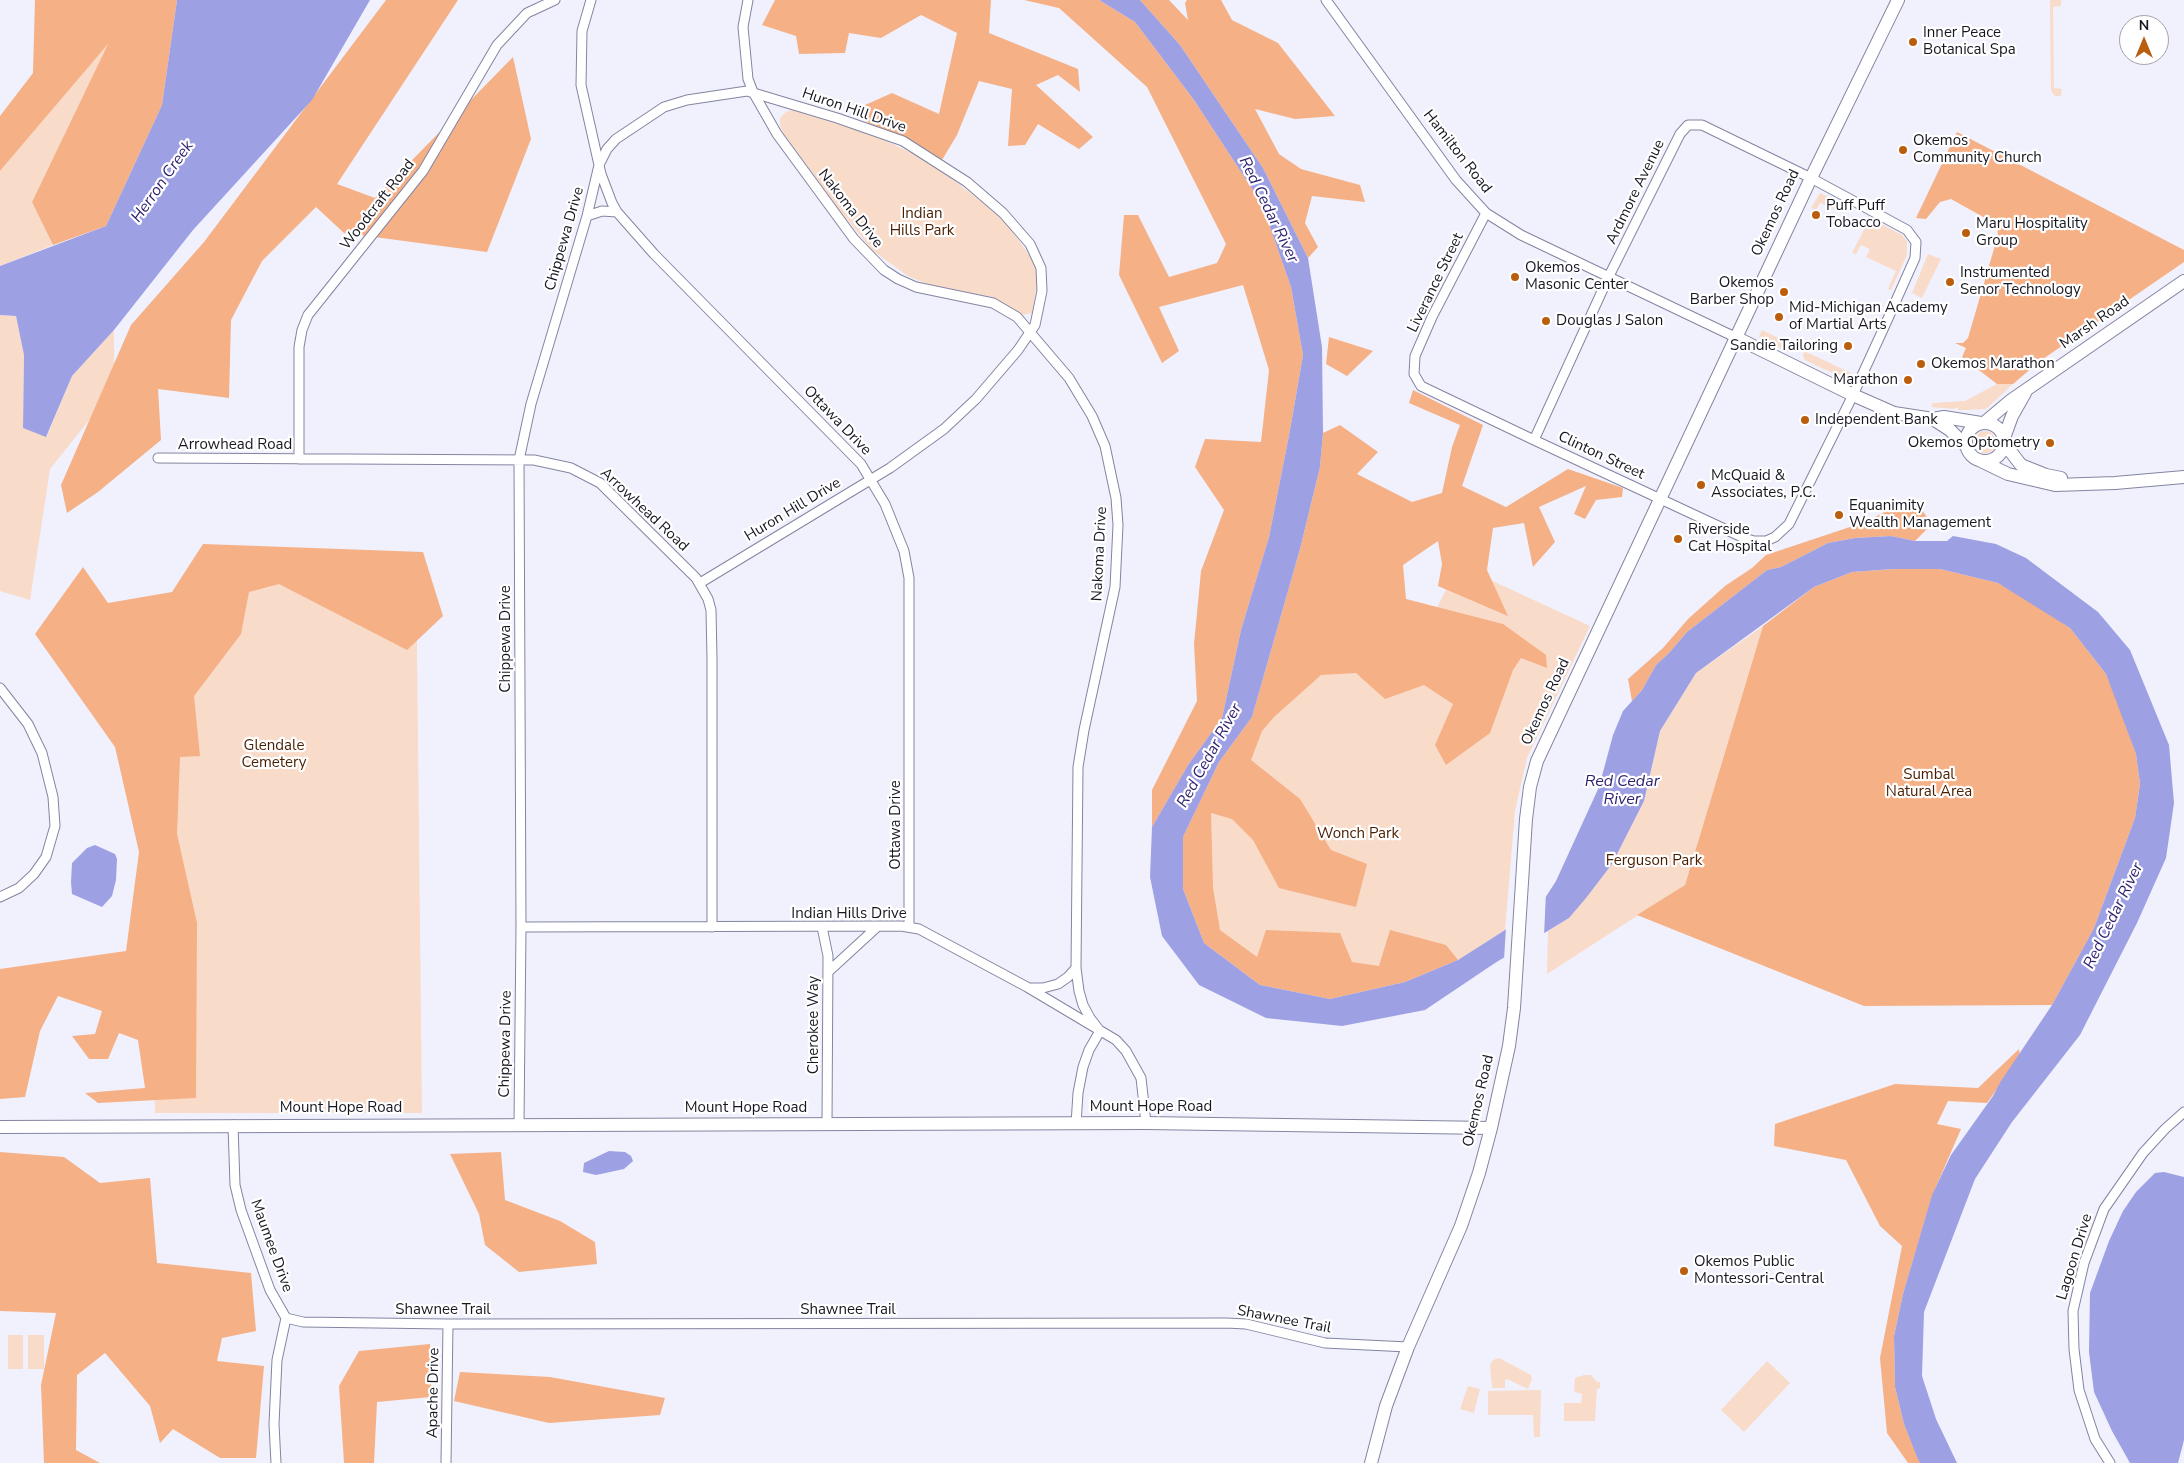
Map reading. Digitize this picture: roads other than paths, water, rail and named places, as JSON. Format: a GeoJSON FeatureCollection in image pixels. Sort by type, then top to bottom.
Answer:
{"type":"FeatureCollection","features":[{"type":"Feature","properties":{"kind":"street","name":"Woodcraft Road"},"geometry":{"type":"LineString","coordinates":[[299,459],[299,347],[302,330],[308,315],[424,170],[497,45],[527,13],[555,0]]}},
{"type":"Feature","properties":{"kind":"street","name":"Ottawa Drive"},"geometry":{"type":"LineString","coordinates":[[591,0],[582,31],[580,71],[583,99],[607,193],[617,212],[654,254],[846,449],[871,478],[895,524],[904,551],[909,578],[909,927]]}},
{"type":"Feature","properties":{"kind":"street","name":"Nakoma Drive"},"geometry":{"type":"LineString","coordinates":[[748,0],[743,27],[748,79],[753,92],[766,118],[801,169],[854,239],[884,270],[916,287],[993,303],[1016,318],[1069,378],[1092,416],[1105,446],[1116,498],[1118,525],[1115,587],[1084,730],[1078,767],[1076,968],[1082,1005],[1100,1031]]}},
{"type":"Feature","properties":{"kind":"street","name":"Hamilton Road"},"geometry":{"type":"LineString","coordinates":[[1326,0],[1456,180],[1486,213],[1521,235],[1608,278],[1894,413],[1933,419],[1944,417],[1983,423]]}},
{"type":"Feature","properties":{"kind":"street","name":"Okemos Road"},"geometry":{"type":"LineString","coordinates":[[1371,1463],[1384,1413],[1408,1347],[1461,1226],[1479,1173],[1491,1128],[1509,1046],[1518,961],[1526,818],[1530,787],[1537,761],[1811,178],[1898,0]]}},
{"type":"Feature","properties":{"kind":"street","name":"Huron Hill Drive"},"geometry":{"type":"LineString","coordinates":[[599,165],[607,149],[616,139],[664,107],[679,102],[733,92],[753,92],[903,141],[985,196],[1019,230],[1030,244],[1038,260],[1042,277],[1042,291],[1038,316],[1030,333],[1000,373],[961,414],[921,447],[700,582]]}},
{"type":"Feature","properties":{"kind":"street","name":"Ardmore Avenue"},"geometry":{"type":"LineString","coordinates":[[1534,440],[1608,278],[1684,127],[1692,124],[1702,125],[1811,178]]}},
{"type":"Feature","properties":{"kind":"street","name":"Chippewa Drive"},"geometry":{"type":"LineString","coordinates":[[519,1124],[521,927],[519,460],[531,404],[587,216],[599,165]]}},
{"type":"Feature","properties":{"kind":"street"},"geometry":{"type":"LineString","coordinates":[[1811,178],[1908,230],[1914,237],[1916,248],[1907,274],[1853,395]]}},
{"type":"Feature","properties":{"kind":"street"},"geometry":{"type":"LineString","coordinates":[[587,216],[602,211],[617,212]]}},
{"type":"Feature","properties":{"kind":"street","name":"Liverance Street"},"geometry":{"type":"LineString","coordinates":[[1413,365],[1432,317],[1486,213]]}},
{"type":"Feature","properties":{"kind":"street","name":"Marsh Road"},"geometry":{"type":"LineString","coordinates":[[1983,423],[2010,400],[2025,392],[2184,281]]}},
{"type":"Feature","properties":{"kind":"street","name":"Clinton Street"},"geometry":{"type":"LineString","coordinates":[[1413,365],[1416,380],[1429,392],[1754,541],[1766,541],[1776,537],[1789,524],[1853,395]]}},
{"type":"Feature","properties":{"kind":"street","name":"Marsh Road"},"geometry":{"type":"LineString","coordinates":[[2004,441],[2012,416],[2025,392]]}},
{"type":"Feature","properties":{"kind":"street","name":"Hamilton Road"},"geometry":{"type":"LineString","coordinates":[[1933,419],[1950,430],[1966,446]]}},
{"type":"Feature","properties":{"kind":"street"},"geometry":{"type":"LineString","coordinates":[[2082,484],[2046,475],[2021,465],[1996,426],[1983,423],[1968,431],[1966,446],[1973,457],[2008,474],[2036,482],[2064,485],[2115,483],[2184,477]]}},
{"type":"Feature","properties":{"kind":"street"},"geometry":{"type":"LineString","coordinates":[[1979,460],[1991,460],[1997,457],[2001,452],[2004,441]]}},
{"type":"Feature","properties":{"kind":"street","name":"Arrowhead Road"},"geometry":{"type":"LineString","coordinates":[[158,458],[519,460],[560,465],[581,472],[600,482],[700,582],[708,599],[710,610],[712,927]]}},
{"type":"Feature","properties":{"kind":"street"},"geometry":{"type":"LineString","coordinates":[[0,688],[24,718],[42,753],[53,797],[54,826],[48,852],[34,874],[19,888],[0,898]]}},
{"type":"Feature","properties":{"kind":"street","name":"Indian Hills Drive"},"geometry":{"type":"LineString","coordinates":[[521,927],[909,927],[928,932],[1027,987],[1121,1045],[1137,1069],[1143,1089],[1146,1123]]}},
{"type":"Feature","properties":{"kind":"street","name":"Cherokee Way"},"geometry":{"type":"LineString","coordinates":[[822,927],[828,949],[827,1124]]}},
{"type":"Feature","properties":{"kind":"street"},"geometry":{"type":"LineString","coordinates":[[828,972],[877,927]]}},
{"type":"Feature","properties":{"kind":"street"},"geometry":{"type":"LineString","coordinates":[[1027,987],[1050,987],[1063,981],[1076,968]]}},
{"type":"Feature","properties":{"kind":"street"},"geometry":{"type":"LineString","coordinates":[[1076,1124],[1078,1092],[1083,1067],[1089,1050],[1100,1031]]}},
{"type":"Feature","properties":{"kind":"street","name":"Lagoon Drive"},"geometry":{"type":"LineString","coordinates":[[2110,1463],[2095,1438],[2079,1390],[2072,1311],[2084,1263],[2104,1209],[2142,1153],[2184,1112]]}},
{"type":"Feature","properties":{"kind":"street","name":"Mount Hope Road"},"geometry":{"type":"LineString","coordinates":[[0,1127],[1146,1123],[1491,1128]]}},
{"type":"Feature","properties":{"kind":"street","name":"Maumee Drive"},"geometry":{"type":"LineString","coordinates":[[233,1125],[235,1185],[241,1210],[270,1290],[286,1318]]}},
{"type":"Feature","properties":{"kind":"street"},"geometry":{"type":"LineString","coordinates":[[276,1463],[274,1424],[277,1360],[286,1318]]}},
{"type":"Feature","properties":{"kind":"street","name":"Shawnee Trail"},"geometry":{"type":"LineString","coordinates":[[286,1318],[303,1322],[448,1324],[1226,1323],[1246,1324],[1325,1343],[1408,1347]]}},
{"type":"Feature","properties":{"kind":"street","name":"Apache Drive"},"geometry":{"type":"LineString","coordinates":[[446,1463],[448,1324]]}},
{"type":"Feature","properties":{"kind":"water","name":"Herron Creek"},"geometry":{"type":"Polygon","coordinates":[[[177,0],[370,0],[312,100],[193,230],[114,330],[72,376],[46,437],[23,428],[24,355],[16,316],[0,315],[0,266],[106,226],[162,105],[177,0]]]}},
{"type":"Feature","properties":{"kind":"water","name":"Red Cedar River"},"geometry":{"type":"Polygon","coordinates":[[[1099,0],[1140,0],[1180,45],[1263,168],[1308,258],[1322,347],[1323,433],[1320,467],[1300,549],[1252,717],[1219,762],[1183,837],[1183,889],[1204,943],[1260,985],[1330,999],[1405,982],[1458,960],[1538,909],[1556,881],[1599,787],[1613,735],[1623,711],[1642,690],[1656,665],[1687,632],[1767,570],[1781,567],[1828,543],[1855,538],[1891,536],[1915,541],[1947,541],[1953,536],[1996,544],[2026,558],[2098,612],[2130,650],[2169,745],[2174,803],[2166,858],[2137,923],[2080,1035],[2012,1122],[1975,1179],[1924,1312],[1922,1376],[1936,1419],[1957,1463],[1920,1463],[1917,1457],[1904,1424],[1895,1387],[1894,1336],[1903,1294],[1932,1195],[1951,1155],[1993,1096],[2052,1005],[2094,928],[2135,818],[2140,784],[2136,754],[2106,674],[2070,628],[1998,583],[1940,569],[1893,569],[1852,572],[1814,587],[1696,673],[1660,731],[1644,801],[1612,864],[1586,898],[1569,918],[1495,963],[1425,1010],[1342,1026],[1266,1018],[1199,985],[1162,936],[1150,877],[1152,827],[1188,765],[1222,718],[1241,630],[1269,537],[1303,355],[1291,287],[1262,204],[1194,100],[1135,22],[1099,0]]]}},
{"type":"Feature","properties":{"kind":"water"},"geometry":{"type":"Polygon","coordinates":[[[95,845],[115,854],[117,859],[116,880],[112,896],[102,907],[72,894],[72,863],[87,848],[95,845]]]}},
{"type":"Feature","properties":{"kind":"water"},"geometry":{"type":"Polygon","coordinates":[[[609,1151],[625,1152],[631,1156],[633,1161],[624,1169],[596,1175],[583,1172],[584,1163],[609,1151]]]}},
{"type":"Feature","properties":{"kind":"water"},"geometry":{"type":"Polygon","coordinates":[[[2164,1172],[2184,1177],[2184,1440],[2178,1463],[2130,1463],[2112,1431],[2094,1392],[2089,1352],[2090,1293],[2109,1241],[2123,1211],[2136,1192],[2155,1173],[2164,1172]]]}},
{"type":"Feature","properties":{"kind":"place","name":"Inner Peace Botanical Spa"},"geometry":{"type":"Point","coordinates":[1913,42]}},
{"type":"Feature","properties":{"kind":"place","name":"Okemos Community Church"},"geometry":{"type":"Point","coordinates":[1903,150]}},
{"type":"Feature","properties":{"kind":"place","name":"Puff Puff Tobacco"},"geometry":{"type":"Point","coordinates":[1816,215]}},
{"type":"Feature","properties":{"kind":"place","name":"Maru Hospitality Group"},"geometry":{"type":"Point","coordinates":[1966,233]}},
{"type":"Feature","properties":{"kind":"place","name":"Okemos Masonic Center"},"geometry":{"type":"Point","coordinates":[1515,277]}},
{"type":"Feature","properties":{"kind":"place","name":"Instrumented Senor Technology"},"geometry":{"type":"Point","coordinates":[1950,282]}},
{"type":"Feature","properties":{"kind":"place","name":"Okemos Barber Shop"},"geometry":{"type":"Point","coordinates":[1784,292]}},
{"type":"Feature","properties":{"kind":"place","name":"Mid-Michigan Academy of Martial Arts"},"geometry":{"type":"Point","coordinates":[1779,317]}},
{"type":"Feature","properties":{"kind":"place","name":"Douglas J Salon"},"geometry":{"type":"Point","coordinates":[1546,321]}},
{"type":"Feature","properties":{"kind":"place","name":"Sandie Tailoring"},"geometry":{"type":"Point","coordinates":[1848,346]}},
{"type":"Feature","properties":{"kind":"place","name":"Okemos Marathon"},"geometry":{"type":"Point","coordinates":[1921,364]}},
{"type":"Feature","properties":{"kind":"place","name":"Marathon"},"geometry":{"type":"Point","coordinates":[1908,380]}},
{"type":"Feature","properties":{"kind":"place","name":"Independent Bank"},"geometry":{"type":"Point","coordinates":[1805,420]}},
{"type":"Feature","properties":{"kind":"place","name":"Okemos Optometry"},"geometry":{"type":"Point","coordinates":[2050,443]}},
{"type":"Feature","properties":{"kind":"place","name":"McQuaid & Associates, P.C."},"geometry":{"type":"Point","coordinates":[1701,485]}},
{"type":"Feature","properties":{"kind":"place","name":"Equanimity Wealth Management"},"geometry":{"type":"Point","coordinates":[1839,515]}},
{"type":"Feature","properties":{"kind":"place","name":"Riverside Cat Hospital"},"geometry":{"type":"Point","coordinates":[1678,539]}},
{"type":"Feature","properties":{"kind":"place","name":"Okemos Public Montessori-Central"},"geometry":{"type":"Point","coordinates":[1684,1271]}},
{"type":"Feature","properties":{"kind":"park label","name":"Indian Hills Park"},"geometry":{"type":"Point","coordinates":[922,222]}},
{"type":"Feature","properties":{"kind":"park label","name":"Glendale Cemetery"},"geometry":{"type":"Point","coordinates":[274,754]}},
{"type":"Feature","properties":{"kind":"park label","name":"Sumbal Natural Area"},"geometry":{"type":"Point","coordinates":[1929,784]}},
{"type":"Feature","properties":{"kind":"park label","name":"Wonch Park"},"geometry":{"type":"Point","coordinates":[1358,834]}},
{"type":"Feature","properties":{"kind":"park label","name":"Ferguson Park"},"geometry":{"type":"Point","coordinates":[1654,861]}}]}
